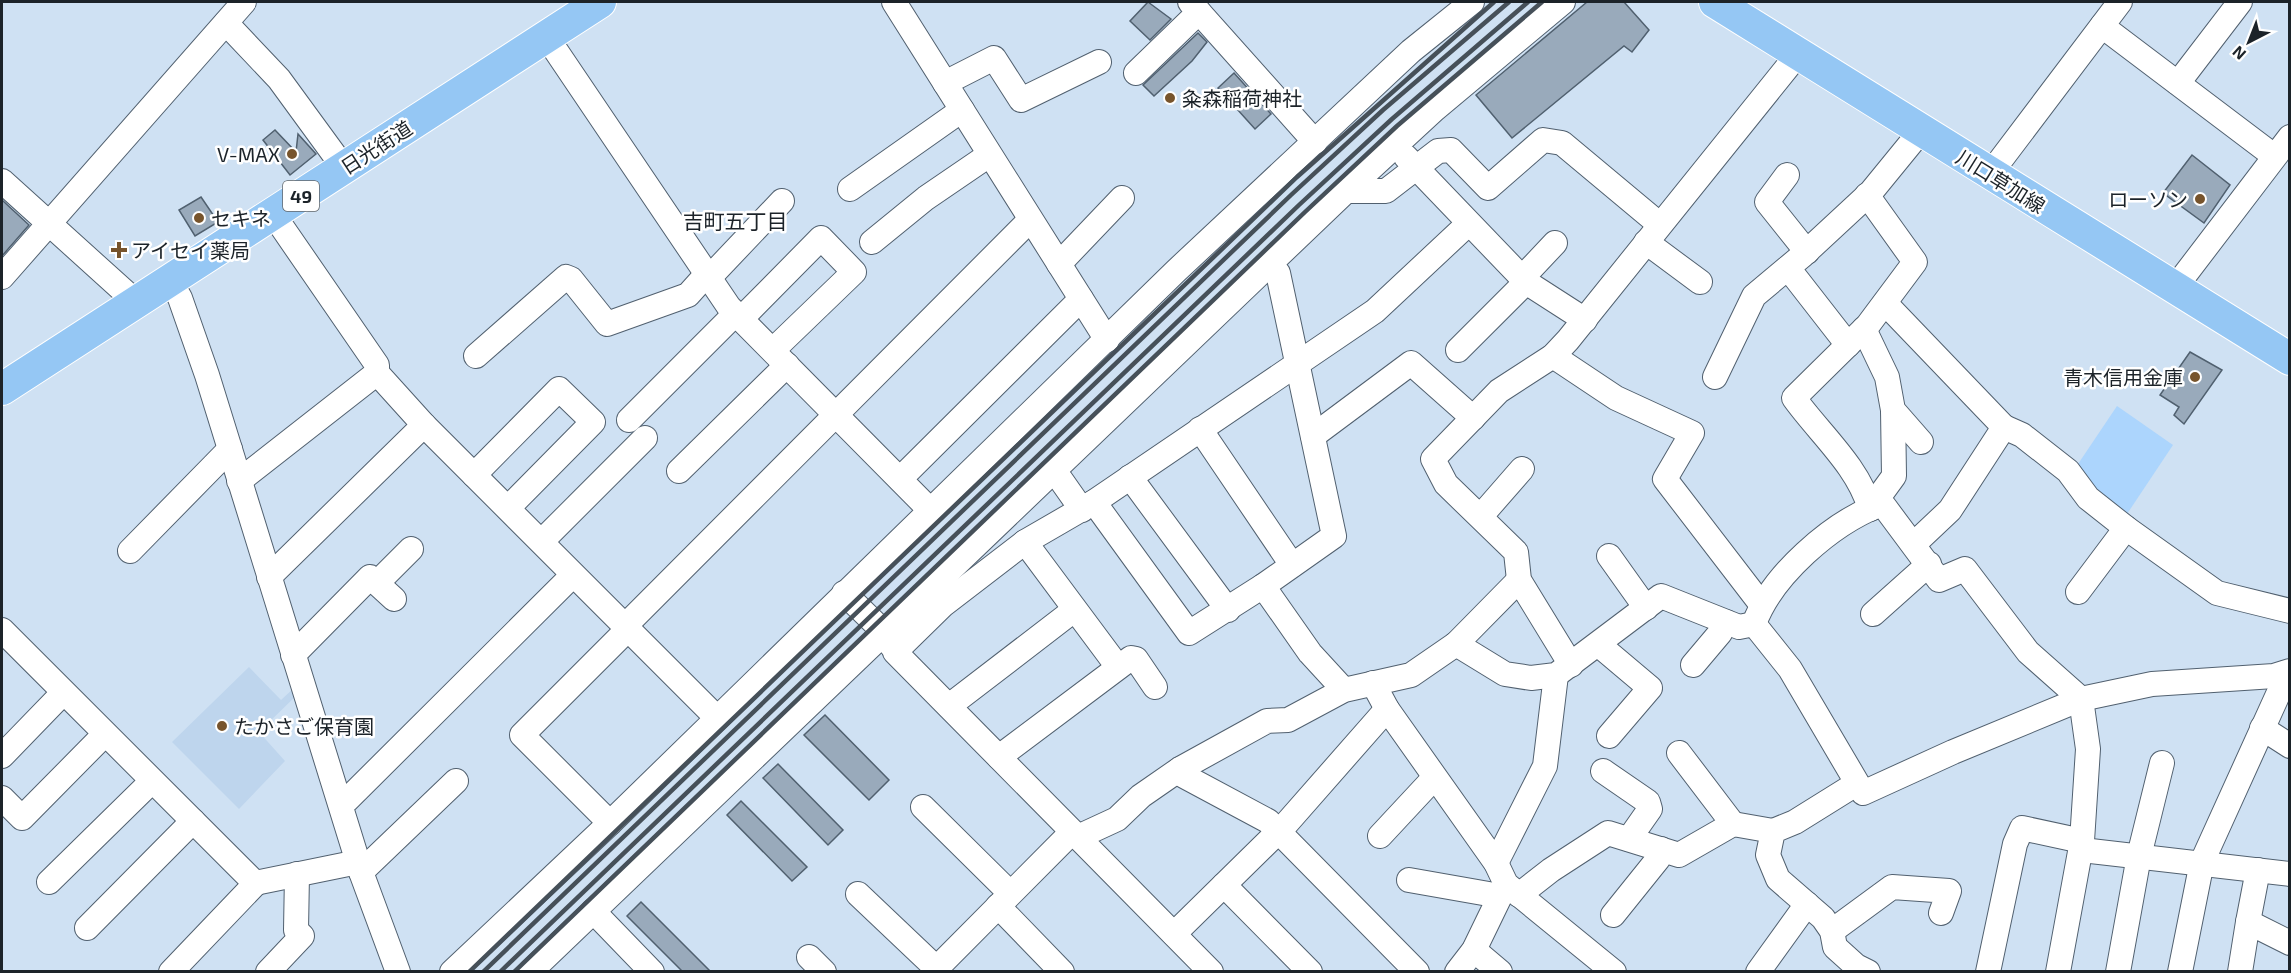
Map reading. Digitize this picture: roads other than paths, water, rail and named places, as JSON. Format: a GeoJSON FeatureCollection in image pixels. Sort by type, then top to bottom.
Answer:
{"type":"FeatureCollection","features":[{"type":"Feature","properties":{"kind":"main road","name":"日光街道"},"geometry":{"type":"LineString","coordinates":[[2,389],[600,2]]}},
{"type":"Feature","properties":{"kind":"main road","name":"川口草加線"},"geometry":{"type":"LineString","coordinates":[[1714,2],[2289,359]]}},
{"type":"Feature","properties":{"kind":"street"},"geometry":{"type":"LineString","coordinates":[[894,2],[1107,340]]}},
{"type":"Feature","properties":{"kind":"street"},"geometry":{"type":"LineString","coordinates":[[452,972],[610,823],[1176,271],[1411,51],[1472,2]]}},
{"type":"Feature","properties":{"kind":"street"},"geometry":{"type":"LineString","coordinates":[[530,972],[593,911],[889,642],[1269,264],[1346,191],[1563,2]]}},
{"type":"Feature","properties":{"kind":"street"},"geometry":{"type":"LineString","coordinates":[[1990,174],[2120,2]]}},
{"type":"Feature","properties":{"kind":"street"},"geometry":{"type":"LineString","coordinates":[[2178,83],[2240,2]]}},
{"type":"Feature","properties":{"kind":"street"},"geometry":{"type":"LineString","coordinates":[[1136,73],[1195,7],[1315,142]]}},
{"type":"Feature","properties":{"kind":"street"},"geometry":{"type":"LineString","coordinates":[[3,272],[232,9],[279,79],[344,168]]}},
{"type":"Feature","properties":{"kind":"street"},"geometry":{"type":"LineString","coordinates":[[2102,26],[2274,156]]}},
{"type":"Feature","properties":{"kind":"street"},"geometry":{"type":"LineString","coordinates":[[546,36],[707,277],[739,316],[931,511]]}},
{"type":"Feature","properties":{"kind":"street"},"geometry":{"type":"LineString","coordinates":[[1456,972],[1474,950],[1505,884],[1545,766],[1563,670],[1519,580],[1516,552],[1446,484],[1432,459],[1499,390],[1553,356],[1585,320],[1652,233],[1798,54]]}},
{"type":"Feature","properties":{"kind":"street"},"geometry":{"type":"LineString","coordinates":[[945,83],[994,58],[1021,100],[1098,62]]}},
{"type":"Feature","properties":{"kind":"street"},"geometry":{"type":"LineString","coordinates":[[850,189],[962,110]]}},
{"type":"Feature","properties":{"kind":"street"},"geometry":{"type":"LineString","coordinates":[[1715,377],[1754,296],[1807,252],[1867,195],[1920,132]]}},
{"type":"Feature","properties":{"kind":"street"},"geometry":{"type":"LineString","coordinates":[[2174,289],[2289,137]]}},
{"type":"Feature","properties":{"kind":"street"},"geometry":{"type":"LineString","coordinates":[[1346,191],[1386,191],[1438,151],[1451,150],[1488,188],[1543,140],[1562,143],[1700,282]]}},
{"type":"Feature","properties":{"kind":"street"},"geometry":{"type":"LineString","coordinates":[[1395,147],[1417,167],[1468,224],[1524,280],[1585,320]]}},
{"type":"Feature","properties":{"kind":"street"},"geometry":{"type":"LineString","coordinates":[[872,242],[926,198],[989,155]]}},
{"type":"Feature","properties":{"kind":"street"},"geometry":{"type":"LineString","coordinates":[[1787,175],[1767,202],[1807,252]]}},
{"type":"Feature","properties":{"kind":"street"},"geometry":{"type":"LineString","coordinates":[[2,181],[136,302]]}},
{"type":"Feature","properties":{"kind":"street"},"geometry":{"type":"LineString","coordinates":[[1867,195],[1915,262],[1856,337],[1794,398],[1827,438],[1866,494],[1870,509]]}},
{"type":"Feature","properties":{"kind":"street"},"geometry":{"type":"LineString","coordinates":[[1059,264],[1122,198]]}},
{"type":"Feature","properties":{"kind":"street"},"geometry":{"type":"LineString","coordinates":[[476,356],[566,278],[571,279],[607,324],[688,295],[782,201]]}},
{"type":"Feature","properties":{"kind":"street"},"geometry":{"type":"LineString","coordinates":[[273,214],[377,369],[424,425],[717,718]]}},
{"type":"Feature","properties":{"kind":"street"},"geometry":{"type":"LineString","coordinates":[[610,823],[522,735],[835,413],[1030,220]]}},
{"type":"Feature","properties":{"kind":"street"},"geometry":{"type":"LineString","coordinates":[[889,642],[943,605],[1025,542],[1088,506],[1375,311],[1468,224]]}},
{"type":"Feature","properties":{"kind":"street"},"geometry":{"type":"LineString","coordinates":[[542,541],[637,429],[739,316],[821,238],[854,272],[679,471]]}},
{"type":"Feature","properties":{"kind":"street"},"geometry":{"type":"LineString","coordinates":[[1458,350],[1524,280],[1555,243]]}},
{"type":"Feature","properties":{"kind":"street"},"geometry":{"type":"LineString","coordinates":[[1061,480],[1088,506],[1189,633],[1228,610],[1334,536],[1278,273],[1269,264]]}},
{"type":"Feature","properties":{"kind":"street"},"geometry":{"type":"LineString","coordinates":[[1788,268],[1856,337],[1887,377],[1893,410],[1894,476],[1880,492],[1870,509]]}},
{"type":"Feature","properties":{"kind":"street"},"geometry":{"type":"LineString","coordinates":[[170,280],[193,335],[360,867],[398,972]]}},
{"type":"Feature","properties":{"kind":"street"},"geometry":{"type":"LineString","coordinates":[[900,479],[1082,299]]}},
{"type":"Feature","properties":{"kind":"street"},"geometry":{"type":"LineString","coordinates":[[1885,303],[2004,427],[2022,435],[2068,471],[2088,498],[2126,528],[2217,592],[2289,611]]}},
{"type":"Feature","properties":{"kind":"street"},"geometry":{"type":"LineString","coordinates":[[1553,356],[1616,398],[1692,433],[1665,479],[1758,614],[1863,793],[1953,752],[2081,699],[2152,684],[2274,676],[2286,681],[2262,728],[2202,862],[2181,972]]}},
{"type":"Feature","properties":{"kind":"street"},"geometry":{"type":"LineString","coordinates":[[1313,436],[1411,363],[1473,418]]}},
{"type":"Feature","properties":{"kind":"street"},"geometry":{"type":"LineString","coordinates":[[239,481],[377,369]]}},
{"type":"Feature","properties":{"kind":"street"},"geometry":{"type":"LineString","coordinates":[[474,475],[559,389],[593,422],[508,508]]}},
{"type":"Feature","properties":{"kind":"street"},"geometry":{"type":"LineString","coordinates":[[1893,410],[1920,442]]}},
{"type":"Feature","properties":{"kind":"street"},"geometry":{"type":"LineString","coordinates":[[269,577],[424,425]]}},
{"type":"Feature","properties":{"kind":"street"},"geometry":{"type":"LineString","coordinates":[[1914,544],[1950,510],[2004,427]]}},
{"type":"Feature","properties":{"kind":"street"},"geometry":{"type":"LineString","coordinates":[[1200,429],[1292,565]]}},
{"type":"Feature","properties":{"kind":"street"},"geometry":{"type":"LineString","coordinates":[[130,551],[230,449]]}},
{"type":"Feature","properties":{"kind":"street"},"geometry":{"type":"LineString","coordinates":[[1481,516],[1522,469]]}},
{"type":"Feature","properties":{"kind":"street"},"geometry":{"type":"LineString","coordinates":[[1130,477],[1228,610]]}},
{"type":"Feature","properties":{"kind":"street"},"geometry":{"type":"LineString","coordinates":[[1456,644],[1505,674],[1532,678],[1563,670],[1661,596],[1739,627],[1758,614],[1814,544],[1831,530],[1870,509],[1879,505],[1884,506],[1939,580],[1965,569],[2028,652],[2081,699],[2088,749],[2082,845],[2058,972]]}},
{"type":"Feature","properties":{"kind":"street"},"geometry":{"type":"LineString","coordinates":[[2078,591],[2126,528]]}},
{"type":"Feature","properties":{"kind":"street"},"geometry":{"type":"LineString","coordinates":[[1025,542],[1118,667]]}},
{"type":"Feature","properties":{"kind":"street"},"geometry":{"type":"LineString","coordinates":[[293,655],[370,577],[385,591],[411,549]]}},
{"type":"Feature","properties":{"kind":"street"},"geometry":{"type":"LineString","coordinates":[[1609,556],[1646,608]]}},
{"type":"Feature","properties":{"kind":"street"},"geometry":{"type":"LineString","coordinates":[[1873,614],[1929,564]]}},
{"type":"Feature","properties":{"kind":"street"},"geometry":{"type":"LineString","coordinates":[[340,802],[347,800],[573,575]]}},
{"type":"Feature","properties":{"kind":"street"},"geometry":{"type":"LineString","coordinates":[[858,894],[934,970],[1004,900],[1075,835],[1117,819],[1141,796],[1180,770],[1267,721],[1288,720],[1344,690],[1411,675],[1456,644],[1519,580]]}},
{"type":"Feature","properties":{"kind":"street"},"geometry":{"type":"LineString","coordinates":[[1263,586],[1310,653],[1344,690]]}},
{"type":"Feature","properties":{"kind":"street"},"geometry":{"type":"LineString","coordinates":[[844,593],[949,706],[1211,972]]}},
{"type":"Feature","properties":{"kind":"street"},"geometry":{"type":"LineString","coordinates":[[949,706],[1074,610]]}},
{"type":"Feature","properties":{"kind":"street"},"geometry":{"type":"LineString","coordinates":[[1693,665],[1720,633],[1726,622]]}},
{"type":"Feature","properties":{"kind":"street"},"geometry":{"type":"LineString","coordinates":[[2,630],[152,781],[257,882]]}},
{"type":"Feature","properties":{"kind":"street"},"geometry":{"type":"LineString","coordinates":[[1599,645],[1650,688],[1609,736]]}},
{"type":"Feature","properties":{"kind":"street"},"geometry":{"type":"LineString","coordinates":[[999,757],[1131,658],[1136,659],[1155,687]]}},
{"type":"Feature","properties":{"kind":"street"},"geometry":{"type":"LineString","coordinates":[[1373,683],[1387,709],[1505,884],[1614,972]]}},
{"type":"Feature","properties":{"kind":"street"},"geometry":{"type":"LineString","coordinates":[[2,756],[63,693]]}},
{"type":"Feature","properties":{"kind":"street"},"geometry":{"type":"LineString","coordinates":[[1174,934],[1279,832],[1387,709]]}},
{"type":"Feature","properties":{"kind":"street"},"geometry":{"type":"LineString","coordinates":[[2262,728],[2289,746]]}},
{"type":"Feature","properties":{"kind":"street"},"geometry":{"type":"LineString","coordinates":[[2,798],[22,818],[105,734]]}},
{"type":"Feature","properties":{"kind":"street"},"geometry":{"type":"LineString","coordinates":[[1679,753],[1733,824]]}},
{"type":"Feature","properties":{"kind":"street"},"geometry":{"type":"LineString","coordinates":[[2118,972],[2139,856],[2162,763]]}},
{"type":"Feature","properties":{"kind":"street"},"geometry":{"type":"LineString","coordinates":[[1180,770],[1184,777],[1268,821],[1418,972]]}},
{"type":"Feature","properties":{"kind":"street"},"geometry":{"type":"LineString","coordinates":[[1603,771],[1648,802],[1650,809],[1629,839]]}},
{"type":"Feature","properties":{"kind":"street"},"geometry":{"type":"LineString","coordinates":[[1380,836],[1434,778]]}},
{"type":"Feature","properties":{"kind":"street"},"geometry":{"type":"LineString","coordinates":[[49,882],[152,781]]}},
{"type":"Feature","properties":{"kind":"street"},"geometry":{"type":"LineString","coordinates":[[171,972],[257,882],[297,874],[360,867],[456,781]]}},
{"type":"Feature","properties":{"kind":"street"},"geometry":{"type":"LineString","coordinates":[[1409,880],[1505,884],[1551,870],[1608,833],[1679,855],[1733,824],[1773,831],[1795,822],[1857,784]]}},
{"type":"Feature","properties":{"kind":"street"},"geometry":{"type":"LineString","coordinates":[[923,807],[1004,900],[1062,972]]}},
{"type":"Feature","properties":{"kind":"street"},"geometry":{"type":"LineString","coordinates":[[87,928],[193,821]]}},
{"type":"Feature","properties":{"kind":"street"},"geometry":{"type":"LineString","coordinates":[[1988,972],[2015,844],[2022,828],[2082,845],[2139,856],[2289,874]]}},
{"type":"Feature","properties":{"kind":"street"},"geometry":{"type":"LineString","coordinates":[[1773,831],[1768,855],[1778,879],[1823,918],[1832,931],[1835,947],[1856,966],[1868,972]]}},
{"type":"Feature","properties":{"kind":"street"},"geometry":{"type":"LineString","coordinates":[[1613,915],[1658,859],[1661,849]]}},
{"type":"Feature","properties":{"kind":"street"},"geometry":{"type":"LineString","coordinates":[[2240,972],[2258,870]]}},
{"type":"Feature","properties":{"kind":"street"},"geometry":{"type":"LineString","coordinates":[[268,972],[302,936],[296,930],[297,874]]}},
{"type":"Feature","properties":{"kind":"street"},"geometry":{"type":"LineString","coordinates":[[1224,885],[1310,972]]}},
{"type":"Feature","properties":{"kind":"street"},"geometry":{"type":"LineString","coordinates":[[1832,931],[1892,886],[1949,891],[1941,913]]}},
{"type":"Feature","properties":{"kind":"street"},"geometry":{"type":"LineString","coordinates":[[1763,970],[1807,904]]}},
{"type":"Feature","properties":{"kind":"street"},"geometry":{"type":"LineString","coordinates":[[593,911],[652,972]]}},
{"type":"Feature","properties":{"kind":"street"},"geometry":{"type":"LineString","coordinates":[[2248,922],[2289,943]]}},
{"type":"Feature","properties":{"kind":"street"},"geometry":{"type":"LineString","coordinates":[[1474,950],[1500,972]]}},
{"type":"Feature","properties":{"kind":"railway"},"geometry":{"type":"LineString","coordinates":[[469,972],[1297,177],[1494,2]]}},
{"type":"Feature","properties":{"kind":"railway"},"geometry":{"type":"LineString","coordinates":[[483,972],[1291,195],[1383,110],[1509,2]]}},
{"type":"Feature","properties":{"kind":"railway"},"geometry":{"type":"LineString","coordinates":[[500,972],[1299,205],[1392,119],[1528,2]]}},
{"type":"Feature","properties":{"kind":"railway"},"geometry":{"type":"LineString","coordinates":[[514,972],[1305,212],[1397,126],[1542,2]]}},
{"type":"Feature","properties":{"kind":"place","name":"粂森稲荷神社"},"geometry":{"type":"Point","coordinates":[1170,98]}},
{"type":"Feature","properties":{"kind":"place","name":"V-MAX"},"geometry":{"type":"Point","coordinates":[292,154]}},
{"type":"Feature","properties":{"kind":"place","name":"ローソン"},"geometry":{"type":"Point","coordinates":[2200,199]}},
{"type":"Feature","properties":{"kind":"place","name":"セキネ"},"geometry":{"type":"Point","coordinates":[199,218]}},
{"type":"Feature","properties":{"kind":"place","name":"アイセイ薬局"},"geometry":{"type":"Point","coordinates":[119,250]}},
{"type":"Feature","properties":{"kind":"place","name":"青木信用金庫"},"geometry":{"type":"Point","coordinates":[2195,377]}},
{"type":"Feature","properties":{"kind":"place","name":"たかさご保育園"},"geometry":{"type":"Point","coordinates":[222,726]}},
{"type":"Feature","properties":{"kind":"district","name":"吉町五丁目"},"geometry":{"type":"Point","coordinates":[735,220]}}]}
